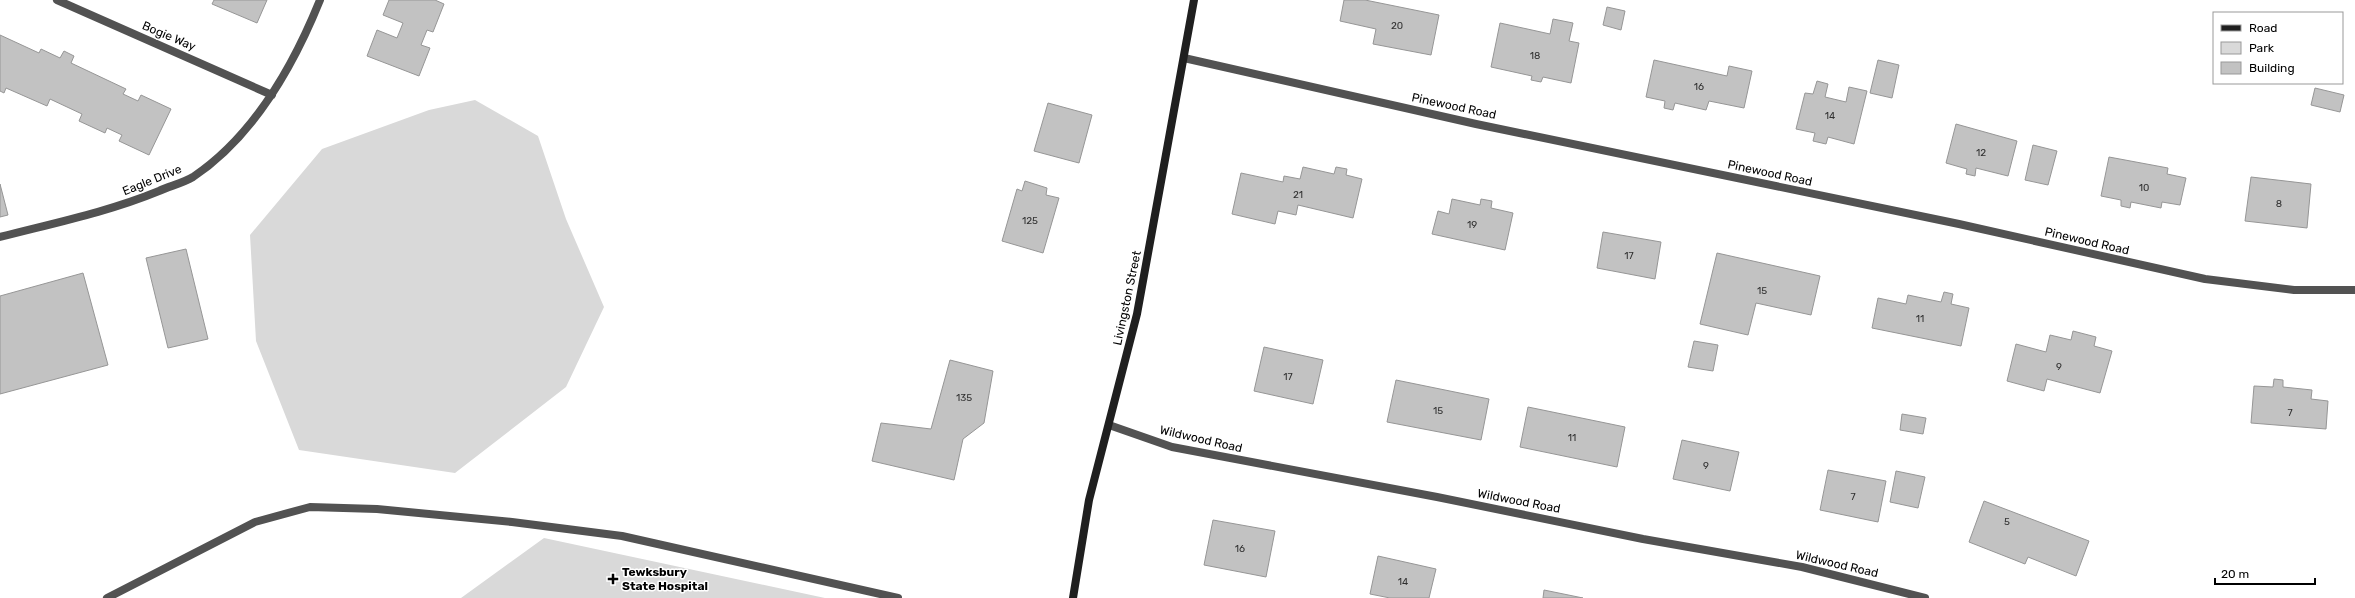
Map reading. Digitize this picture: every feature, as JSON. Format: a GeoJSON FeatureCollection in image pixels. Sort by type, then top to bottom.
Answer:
{"type":"FeatureCollection","features":[{"type":"Feature","properties":{"kind":"street","name":"Bogie Way"},"geometry":{"type":"LineString","coordinates":[[57,0],[272,95]]}},
{"type":"Feature","properties":{"kind":"street","name":"Eagle Drive"},"geometry":{"type":"LineString","coordinates":[[0,237],[123,206],[192,177],[234,142],[272,95],[291,64],[320,0]]}},
{"type":"Feature","properties":{"kind":"street","name":"Livingston Street"},"geometry":{"type":"LineString","coordinates":[[1073,598],[1089,500],[1138,314],[1194,0]]}},
{"type":"Feature","properties":{"kind":"street","name":"Pinewood Road"},"geometry":{"type":"LineString","coordinates":[[1184,58],[1484,125],[1959,224],[2198,278],[2294,290],[2355,290]]}},
{"type":"Feature","properties":{"kind":"street","name":"Wildwood Road"},"geometry":{"type":"LineString","coordinates":[[1109,425],[1172,447],[1437,497],[1643,540],[1802,567],[1925,598]]}},
{"type":"Feature","properties":{"kind":"street"},"geometry":{"type":"LineString","coordinates":[[107,598],[255,522],[310,508],[377,509],[512,522],[622,536],[898,598]]}},
{"type":"Feature","properties":{"kind":"green space"},"geometry":{"type":"Polygon","coordinates":[[[475,100],[538,136],[566,219],[604,307],[566,387],[455,473],[299,450],[256,341],[250,235],[322,149],[429,110],[475,100]]]}},
{"type":"Feature","properties":{"kind":"green space","name":"Tewksbury State Hospital"},"geometry":{"type":"Polygon","coordinates":[[[544,538],[825,598],[461,598],[544,538]]]}},
{"type":"Feature","properties":{"kind":"building"},"geometry":{"type":"Polygon","coordinates":[[[214,0],[267,0],[257,23],[212,4],[214,0]]]}},
{"type":"Feature","properties":{"kind":"building"},"geometry":{"type":"Polygon","coordinates":[[[389,0],[435,0],[444,4],[433,32],[427,30],[421,45],[430,48],[419,76],[367,56],[377,30],[397,38],[403,23],[383,15],[389,0]]]}},
{"type":"Feature","properties":{"kind":"building"},"geometry":{"type":"Polygon","coordinates":[[[1344,0],[1365,0],[1439,15],[1431,55],[1373,44],[1376,29],[1340,21],[1344,0]]]}},
{"type":"Feature","properties":{"kind":"building"},"geometry":{"type":"Polygon","coordinates":[[[1607,7],[1625,11],[1621,30],[1603,25],[1607,7]]]}},
{"type":"Feature","properties":{"kind":"building"},"geometry":{"type":"Polygon","coordinates":[[[1553,19],[1573,23],[1569,41],[1579,43],[1571,83],[1543,77],[1541,82],[1531,80],[1532,76],[1491,67],[1500,23],[1550,34],[1553,19]]]}},
{"type":"Feature","properties":{"kind":"building"},"geometry":{"type":"Polygon","coordinates":[[[0,35],[39,53],[41,49],[60,58],[64,51],[74,56],[71,63],[126,89],[123,94],[138,101],[141,95],[171,109],[149,155],[119,141],[122,135],[107,128],[105,133],[79,121],[82,114],[50,99],[47,106],[6,88],[4,93],[0,91],[0,35]]]}},
{"type":"Feature","properties":{"kind":"building"},"geometry":{"type":"Polygon","coordinates":[[[1654,60],[1727,76],[1729,66],[1752,71],[1744,108],[1709,101],[1706,110],[1675,103],[1673,110],[1664,108],[1665,101],[1646,97],[1654,60]]]}},
{"type":"Feature","properties":{"kind":"building"},"geometry":{"type":"Polygon","coordinates":[[[1878,60],[1899,65],[1892,98],[1870,93],[1878,60]]]}},
{"type":"Feature","properties":{"kind":"building"},"geometry":{"type":"Polygon","coordinates":[[[1817,81],[1828,84],[1825,97],[1846,102],[1849,87],[1867,91],[1854,144],[1828,137],[1826,144],[1813,141],[1815,133],[1796,129],[1805,93],[1813,94],[1817,81]]]}},
{"type":"Feature","properties":{"kind":"building"},"geometry":{"type":"Polygon","coordinates":[[[2315,88],[2344,95],[2340,112],[2311,105],[2315,88]]]}},
{"type":"Feature","properties":{"kind":"building"},"geometry":{"type":"Polygon","coordinates":[[[1048,103],[1092,115],[1079,163],[1034,151],[1048,103]]]}},
{"type":"Feature","properties":{"kind":"building"},"geometry":{"type":"Polygon","coordinates":[[[1956,124],[2017,141],[2008,176],[1976,168],[1975,176],[1966,174],[1967,169],[1946,163],[1956,124]]]}},
{"type":"Feature","properties":{"kind":"building"},"geometry":{"type":"Polygon","coordinates":[[[2033,145],[2057,151],[2048,185],[2025,180],[2033,145]]]}},
{"type":"Feature","properties":{"kind":"building"},"geometry":{"type":"Polygon","coordinates":[[[2109,157],[2168,168],[2167,174],[2186,178],[2180,205],[2162,202],[2161,208],[2131,202],[2130,208],[2121,206],[2121,200],[2101,196],[2109,157]]]}},
{"type":"Feature","properties":{"kind":"building"},"geometry":{"type":"Polygon","coordinates":[[[1303,167],[1334,174],[1336,167],[1347,169],[1346,175],[1362,179],[1353,218],[1298,205],[1296,215],[1278,211],[1275,224],[1232,214],[1241,173],[1283,182],[1284,176],[1300,179],[1303,167]]]}},
{"type":"Feature","properties":{"kind":"building"},"geometry":{"type":"Polygon","coordinates":[[[2251,177],[2311,184],[2307,228],[2245,221],[2251,177]]]}},
{"type":"Feature","properties":{"kind":"building"},"geometry":{"type":"Polygon","coordinates":[[[1025,181],[1047,188],[1046,195],[1059,198],[1043,253],[1002,241],[1017,189],[1022,191],[1025,181]]]}},
{"type":"Feature","properties":{"kind":"building"},"geometry":{"type":"Polygon","coordinates":[[[0,184],[8,215],[0,217],[0,184]]]}},
{"type":"Feature","properties":{"kind":"building"},"geometry":{"type":"Polygon","coordinates":[[[1452,199],[1480,205],[1481,199],[1492,201],[1491,208],[1513,213],[1505,250],[1432,234],[1438,211],[1449,214],[1452,199]]]}},
{"type":"Feature","properties":{"kind":"building"},"geometry":{"type":"Polygon","coordinates":[[[1603,232],[1661,242],[1655,279],[1597,268],[1603,232]]]}},
{"type":"Feature","properties":{"kind":"building"},"geometry":{"type":"Polygon","coordinates":[[[186,249],[208,339],[168,348],[146,258],[186,249]]]}},
{"type":"Feature","properties":{"kind":"building"},"geometry":{"type":"Polygon","coordinates":[[[1717,253],[1820,276],[1811,315],[1756,303],[1748,335],[1700,324],[1717,253]]]}},
{"type":"Feature","properties":{"kind":"building"},"geometry":{"type":"Polygon","coordinates":[[[83,273],[108,365],[0,394],[0,296],[83,273]]]}},
{"type":"Feature","properties":{"kind":"building"},"geometry":{"type":"Polygon","coordinates":[[[1944,292],[1953,294],[1951,304],[1969,308],[1961,346],[1872,328],[1878,298],[1906,304],[1908,295],[1941,302],[1944,292]]]}},
{"type":"Feature","properties":{"kind":"building"},"geometry":{"type":"Polygon","coordinates":[[[2073,331],[2096,337],[2094,346],[2112,351],[2100,393],[2047,379],[2044,391],[2007,381],[2016,344],[2046,352],[2050,335],[2071,340],[2073,331]]]}},
{"type":"Feature","properties":{"kind":"building"},"geometry":{"type":"Polygon","coordinates":[[[1694,341],[1718,345],[1713,371],[1688,367],[1694,341]]]}},
{"type":"Feature","properties":{"kind":"building"},"geometry":{"type":"Polygon","coordinates":[[[1264,347],[1323,360],[1313,404],[1254,391],[1264,347]]]}},
{"type":"Feature","properties":{"kind":"building"},"geometry":{"type":"Polygon","coordinates":[[[950,360],[993,371],[984,423],[963,439],[954,480],[872,461],[881,423],[931,429],[950,360]]]}},
{"type":"Feature","properties":{"kind":"building"},"geometry":{"type":"Polygon","coordinates":[[[2274,379],[2283,380],[2283,387],[2312,390],[2311,399],[2328,401],[2326,429],[2251,423],[2254,386],[2273,387],[2274,379]]]}},
{"type":"Feature","properties":{"kind":"building"},"geometry":{"type":"Polygon","coordinates":[[[1396,380],[1489,399],[1481,440],[1387,422],[1396,380]]]}},
{"type":"Feature","properties":{"kind":"building"},"geometry":{"type":"Polygon","coordinates":[[[1528,407],[1625,427],[1617,467],[1520,447],[1528,407]]]}},
{"type":"Feature","properties":{"kind":"building"},"geometry":{"type":"Polygon","coordinates":[[[1902,414],[1926,418],[1923,434],[1900,430],[1902,414]]]}},
{"type":"Feature","properties":{"kind":"building"},"geometry":{"type":"Polygon","coordinates":[[[1682,440],[1739,452],[1730,491],[1673,479],[1682,440]]]}},
{"type":"Feature","properties":{"kind":"building"},"geometry":{"type":"Polygon","coordinates":[[[1828,470],[1886,481],[1878,522],[1820,510],[1828,470]]]}},
{"type":"Feature","properties":{"kind":"building"},"geometry":{"type":"Polygon","coordinates":[[[1896,471],[1925,477],[1918,508],[1890,502],[1896,471]]]}},
{"type":"Feature","properties":{"kind":"building"},"geometry":{"type":"Polygon","coordinates":[[[1984,501],[2089,541],[2076,576],[2028,557],[2025,564],[1969,542],[1984,501]]]}},
{"type":"Feature","properties":{"kind":"building"},"geometry":{"type":"Polygon","coordinates":[[[1213,520],[1275,531],[1266,577],[1204,565],[1213,520]]]}},
{"type":"Feature","properties":{"kind":"building"},"geometry":{"type":"Polygon","coordinates":[[[1378,556],[1436,569],[1429,598],[1390,598],[1370,594],[1378,556]]]}},
{"type":"Feature","properties":{"kind":"building"},"geometry":{"type":"Polygon","coordinates":[[[1544,590],[1583,598],[1543,598],[1544,590]]]}},
{"type":"Feature","properties":{"kind":"place","name":"Tewksbury State Hospital"},"geometry":{"type":"Point","coordinates":[613,579]}}]}
